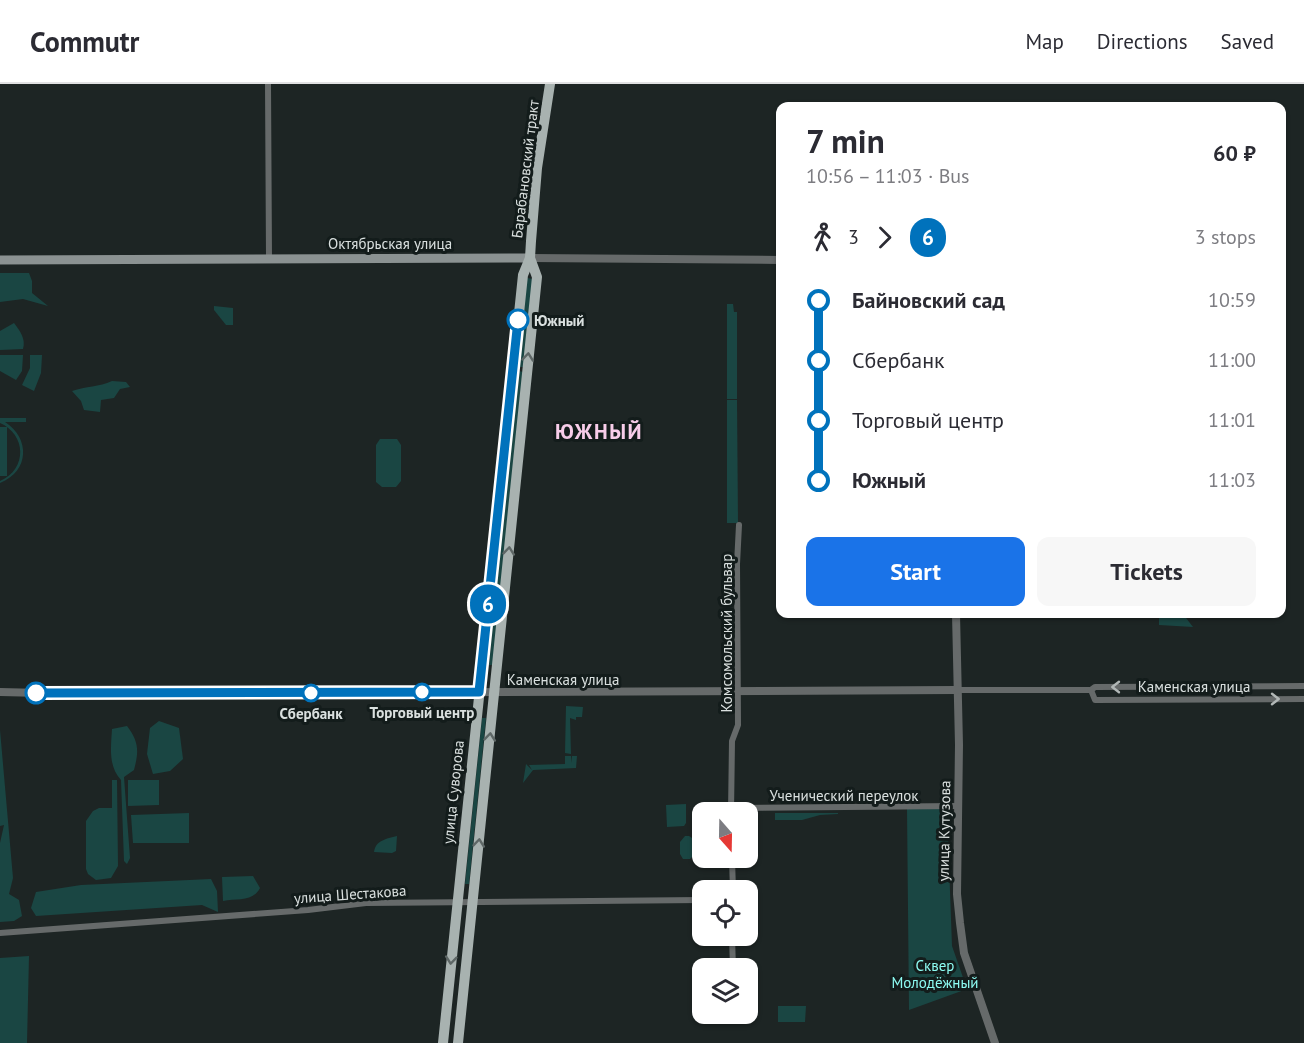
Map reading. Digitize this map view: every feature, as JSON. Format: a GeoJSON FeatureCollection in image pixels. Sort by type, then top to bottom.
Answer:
{"type":"FeatureCollection","features":[{"type":"Feature","properties":{"kind":"main road","name":"Барабановский тракт"},"geometry":{"type":"LineString","coordinates":[[530,258],[537,168],[550,84]]}},
{"type":"Feature","properties":{"kind":"main road","name":"Октябрьская улица"},"geometry":{"type":"LineString","coordinates":[[0,260],[530,258]]}},
{"type":"Feature","properties":{"kind":"main road","name":"улица Суворова"},"geometry":{"type":"LineString","coordinates":[[443,1043],[523,275],[530,258]]}},
{"type":"Feature","properties":{"kind":"main road","name":"улица Суворова"},"geometry":{"type":"LineString","coordinates":[[458,1043],[537,277],[530,258]]}},
{"type":"Feature","properties":{"kind":"street"},"geometry":{"type":"LineString","coordinates":[[268,84],[269,258]]}},
{"type":"Feature","properties":{"kind":"street","name":"Октябрьская улица"},"geometry":{"type":"LineString","coordinates":[[530,258],[776,260]]}},
{"type":"Feature","properties":{"kind":"street","name":"Комсомольский бульвар"},"geometry":{"type":"LineString","coordinates":[[731,802],[732,741],[738,725],[739,692],[737,564],[739,525]]}},
{"type":"Feature","properties":{"kind":"street","name":"улица Кутузова"},"geometry":{"type":"LineString","coordinates":[[956,618],[957,894],[963,943],[976,990],[995,1043]]}},
{"type":"Feature","properties":{"kind":"street","name":"Каменская улица"},"geometry":{"type":"LineString","coordinates":[[0,692],[84,694],[739,692],[1304,686]]}},
{"type":"Feature","properties":{"kind":"street","name":"Каменская улица"},"geometry":{"type":"LineString","coordinates":[[1091,690],[1095,700],[1304,699]]}},
{"type":"Feature","properties":{"kind":"street","name":"Ученический переулок"},"geometry":{"type":"LineString","coordinates":[[758,810],[958,806]]}},
{"type":"Feature","properties":{"kind":"street","name":"улица Шестакова"},"geometry":{"type":"LineString","coordinates":[[0,933],[308,910],[366,903],[692,900]]}},
{"type":"Feature","properties":{"kind":"green space"},"geometry":{"type":"Polygon","coordinates":[[[0,273],[29,273],[32,293],[48,306],[23,299],[0,302],[0,273]]]}},
{"type":"Feature","properties":{"kind":"green space"},"geometry":{"type":"Polygon","coordinates":[[[527,278],[533,279],[524,367],[518,367],[527,278]]]}},
{"type":"Feature","properties":{"kind":"green space"},"geometry":{"type":"Polygon","coordinates":[[[727,304],[733,304],[734,312],[737,312],[737,399],[727,399],[727,304]]]}},
{"type":"Feature","properties":{"kind":"green space"},"geometry":{"type":"Polygon","coordinates":[[[214,306],[233,308],[233,325],[226,325],[214,310],[214,306]]]}},
{"type":"Feature","properties":{"kind":"green space"},"geometry":{"type":"Polygon","coordinates":[[[14,323],[23,338],[23,349],[0,350],[0,331],[14,323]]]}},
{"type":"Feature","properties":{"kind":"green space"},"geometry":{"type":"Polygon","coordinates":[[[0,355],[23,355],[22,371],[16,380],[0,371],[0,355]]]}},
{"type":"Feature","properties":{"kind":"green space"},"geometry":{"type":"Polygon","coordinates":[[[30,355],[42,355],[41,373],[34,391],[22,385],[30,368],[30,355]]]}},
{"type":"Feature","properties":{"kind":"green space"},"geometry":{"type":"Polygon","coordinates":[[[519,371],[523,372],[493,665],[489,665],[500,545],[519,371]]]}},
{"type":"Feature","properties":{"kind":"green space"},"geometry":{"type":"Polygon","coordinates":[[[112,381],[126,382],[130,387],[120,389],[114,398],[101,400],[100,412],[84,410],[81,401],[72,391],[102,384],[112,381]]]}},
{"type":"Feature","properties":{"kind":"green space"},"geometry":{"type":"Polygon","coordinates":[[[727,400],[737,400],[738,523],[727,523],[727,400]]]}},
{"type":"Feature","properties":{"kind":"green space"},"geometry":{"type":"Polygon","coordinates":[[[0,418],[26,418],[26,422],[5,422],[19,437],[23,454],[17,471],[0,483],[15,468],[20,452],[15,435],[0,423],[0,418]]]}},
{"type":"Feature","properties":{"kind":"green space"},"geometry":{"type":"Polygon","coordinates":[[[0,427],[7,427],[7,476],[0,476],[0,427]]]}},
{"type":"Feature","properties":{"kind":"green space"},"geometry":{"type":"Polygon","coordinates":[[[380,439],[397,439],[401,445],[401,481],[396,487],[382,487],[376,482],[376,445],[380,439]]]}},
{"type":"Feature","properties":{"kind":"green space"},"geometry":{"type":"Polygon","coordinates":[[[1159,618],[1186,618],[1193,627],[1159,625],[1159,618]]]}},
{"type":"Feature","properties":{"kind":"green space"},"geometry":{"type":"Polygon","coordinates":[[[566,706],[583,707],[582,717],[576,717],[576,720],[570,718],[571,754],[565,753],[566,706]]]}},
{"type":"Feature","properties":{"kind":"green space"},"geometry":{"type":"Polygon","coordinates":[[[482,718],[486,718],[469,884],[465,884],[482,718]]]}},
{"type":"Feature","properties":{"kind":"green space"},"geometry":{"type":"Polygon","coordinates":[[[159,721],[179,728],[183,759],[170,771],[153,774],[147,754],[150,728],[159,721]]]}},
{"type":"Feature","properties":{"kind":"green space"},"geometry":{"type":"Polygon","coordinates":[[[127,726],[136,742],[137,757],[134,770],[124,777],[130,858],[127,864],[124,861],[121,780],[114,769],[111,749],[112,729],[127,726]]]}},
{"type":"Feature","properties":{"kind":"green space"},"geometry":{"type":"Polygon","coordinates":[[[0,730],[13,878],[9,894],[19,900],[22,916],[14,921],[0,922],[0,843],[4,825],[0,826],[0,730]]]}},
{"type":"Feature","properties":{"kind":"green space"},"geometry":{"type":"Polygon","coordinates":[[[565,756],[571,756],[571,763],[572,756],[577,756],[576,768],[533,770],[523,783],[526,764],[532,770],[529,765],[565,764],[565,756]]]}},
{"type":"Feature","properties":{"kind":"green space"},"geometry":{"type":"Polygon","coordinates":[[[112,780],[117,780],[118,866],[111,878],[96,880],[88,874],[86,869],[86,821],[93,811],[99,808],[112,808],[112,780]]]}},
{"type":"Feature","properties":{"kind":"green space"},"geometry":{"type":"Polygon","coordinates":[[[128,780],[159,780],[159,805],[128,806],[128,780]]]}},
{"type":"Feature","properties":{"kind":"green space"},"geometry":{"type":"Polygon","coordinates":[[[686,804],[684,826],[667,827],[666,805],[686,804]]]}},
{"type":"Feature","properties":{"kind":"green space","name":"Сквер Молодёжный"},"geometry":{"type":"Polygon","coordinates":[[[907,809],[947,809],[952,946],[967,989],[909,1010],[907,809]]]}},
{"type":"Feature","properties":{"kind":"green space"},"geometry":{"type":"Polygon","coordinates":[[[189,813],[189,843],[133,843],[131,815],[189,813]]]}},
{"type":"Feature","properties":{"kind":"green space"},"geometry":{"type":"Polygon","coordinates":[[[775,813],[838,814],[820,815],[802,820],[775,820],[775,813]]]}},
{"type":"Feature","properties":{"kind":"green space"},"geometry":{"type":"Polygon","coordinates":[[[397,836],[396,851],[392,853],[374,852],[379,842],[397,836]]]}},
{"type":"Feature","properties":{"kind":"green space"},"geometry":{"type":"Polygon","coordinates":[[[685,836],[692,838],[692,857],[690,859],[683,859],[680,854],[680,842],[685,836]]]}},
{"type":"Feature","properties":{"kind":"green space"},"geometry":{"type":"Polygon","coordinates":[[[253,876],[260,888],[253,896],[223,901],[222,877],[253,876]]]}},
{"type":"Feature","properties":{"kind":"green space"},"geometry":{"type":"Polygon","coordinates":[[[211,879],[217,891],[218,912],[202,905],[36,916],[31,908],[36,892],[81,885],[211,879]]]}},
{"type":"Feature","properties":{"kind":"green space"},"geometry":{"type":"Polygon","coordinates":[[[29,956],[27,1043],[0,1043],[0,958],[29,956]]]}},
{"type":"Feature","properties":{"kind":"green space"},"geometry":{"type":"Polygon","coordinates":[[[778,1006],[806,1006],[805,1022],[778,1022],[778,1006]]]}},
{"type":"Feature","properties":{"kind":"bus line","name":"6"},"geometry":{"type":"LineString","coordinates":[[36,693],[479,692],[518,320]]}},
{"type":"Feature","properties":{"kind":"place","name":"Южный"},"geometry":{"type":"Point","coordinates":[518,320]}},
{"type":"Feature","properties":{"kind":"place","name":"Торговый центр"},"geometry":{"type":"Point","coordinates":[422,692]}},
{"type":"Feature","properties":{"kind":"place","name":"Сбербанк"},"geometry":{"type":"Point","coordinates":[311,693]}},
{"type":"Feature","properties":{"kind":"district","name":"ЮЖНЫЙ"},"geometry":{"type":"Point","coordinates":[599,431]}}]}
